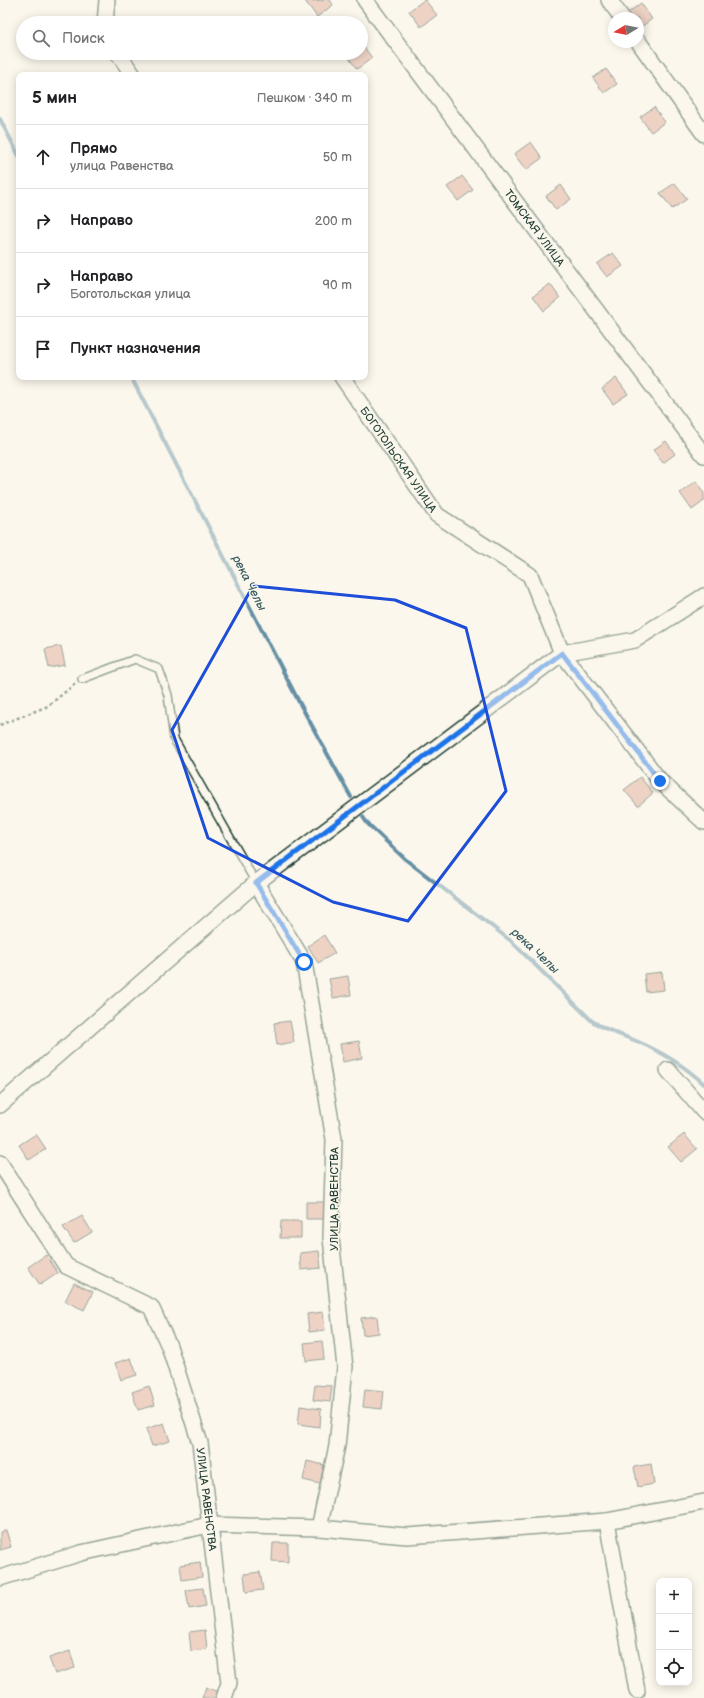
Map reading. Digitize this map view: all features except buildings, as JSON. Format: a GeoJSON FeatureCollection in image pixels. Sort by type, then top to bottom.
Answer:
{"type":"FeatureCollection","features":[{"type":"Feature","properties":{"kind":"street"},"geometry":{"type":"LineString","coordinates":[[106,16],[107,0]]}},
{"type":"Feature","properties":{"kind":"street","name":"ТОМСКАЯ УЛИЦА"},"geometry":{"type":"LineString","coordinates":[[365,0],[704,455]]}},
{"type":"Feature","properties":{"kind":"street"},"geometry":{"type":"LineString","coordinates":[[609,0],[618,12]]}},
{"type":"Feature","properties":{"kind":"street"},"geometry":{"type":"LineString","coordinates":[[643,48],[704,134]]}},
{"type":"Feature","properties":{"kind":"street"},"geometry":{"type":"LineString","coordinates":[[123,60],[131,72]]}},
{"type":"Feature","properties":{"kind":"street","name":"БОГОТОЛЬСКАЯ УЛИЦА"},"geometry":{"type":"LineString","coordinates":[[344,380],[437,515],[530,575],[562,653],[660,781],[704,822]]}},
{"type":"Feature","properties":{"kind":"street"},"geometry":{"type":"LineString","coordinates":[[0,1105],[256,883],[562,653],[635,640],[704,596]]}},
{"type":"Feature","properties":{"kind":"street","name":"УЛИЦА РАВЕНСТВА"},"geometry":{"type":"LineString","coordinates":[[256,883],[304,962],[334,1139],[331,1238],[345,1367],[338,1446],[319,1528]]}},
{"type":"Feature","properties":{"kind":"street"},"geometry":{"type":"LineString","coordinates":[[668,1070],[704,1112]]}},
{"type":"Feature","properties":{"kind":"street","name":"УЛИЦА РАВЕНСТВА"},"geometry":{"type":"LineString","coordinates":[[0,1163],[66,1266],[150,1307],[170,1346],[200,1443],[209,1525],[230,1683],[224,1698]]}},
{"type":"Feature","properties":{"kind":"street"},"geometry":{"type":"LineString","coordinates":[[0,1578],[81,1553],[209,1525],[319,1528],[407,1536],[607,1521],[704,1502]]}},
{"type":"Feature","properties":{"kind":"street"},"geometry":{"type":"LineString","coordinates":[[607,1521],[637,1691]]}},
{"type":"Feature","properties":{"kind":"lane"},"geometry":{"type":"LineString","coordinates":[[82,678],[135,659],[159,669],[168,695],[174,739],[256,883]]}},
{"type":"Feature","properties":{"kind":"path"},"geometry":{"type":"LineString","coordinates":[[0,725],[48,706],[82,678]]}},
{"type":"Feature","properties":{"kind":"highlighted area"},"geometry":{"type":"Polygon","coordinates":[[[253,586],[395,600],[466,628],[506,791],[408,921],[333,902],[208,838],[172,730],[253,586]]]}},
{"type":"Feature","properties":{"kind":"waterway","name":"река Челы"},"geometry":{"type":"LineString","coordinates":[[0,119],[16,150]]}},
{"type":"Feature","properties":{"kind":"waterway","name":"река Челы"},"geometry":{"type":"LineString","coordinates":[[133,380],[299,702],[351,797]]}},
{"type":"Feature","properties":{"kind":"waterway","name":"река Челы"},"geometry":{"type":"LineString","coordinates":[[363,817],[367,823],[405,859],[511,941],[592,1021],[662,1053],[688,1070],[704,1084]]}},
{"type":"Feature","properties":{"kind":"route"},"geometry":{"type":"LineString","coordinates":[[304,962],[256,883],[562,653],[660,781]]}}]}
